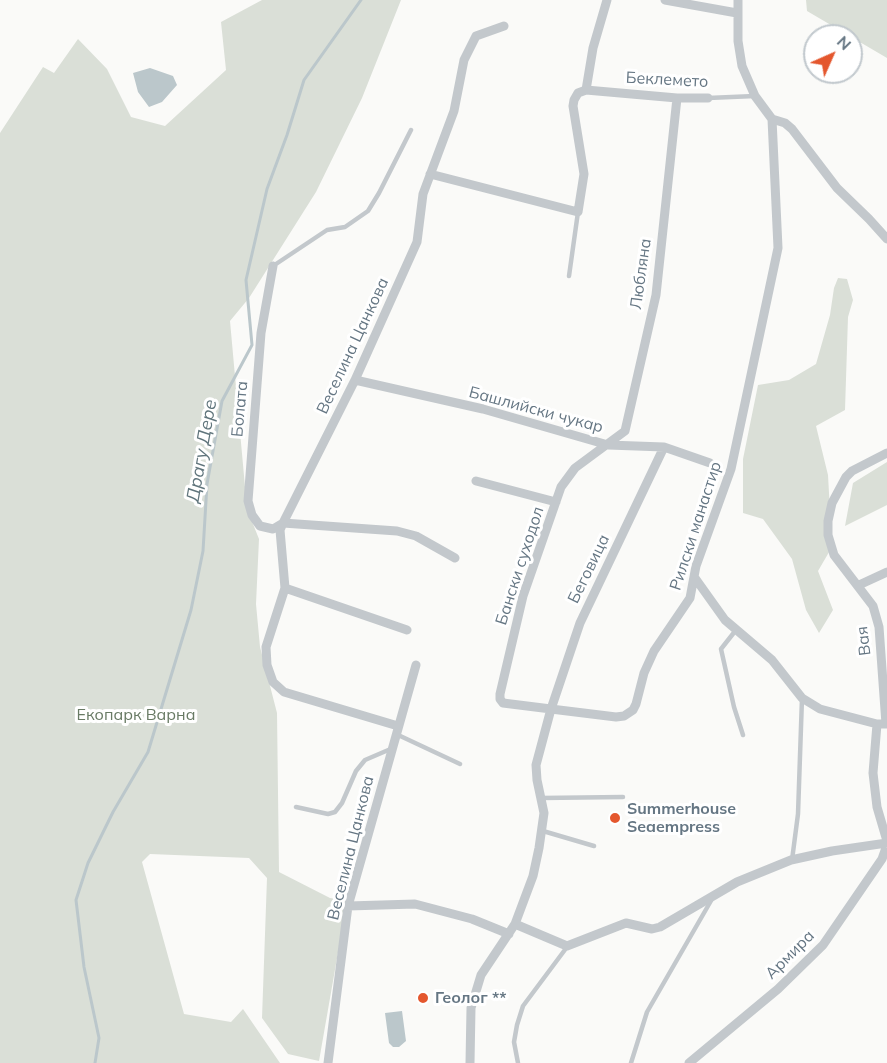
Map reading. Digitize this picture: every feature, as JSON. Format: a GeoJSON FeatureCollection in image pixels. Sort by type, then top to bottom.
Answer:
{"type":"FeatureCollection","features":[{"type":"Feature","properties":{"kind":"street"},"geometry":{"type":"LineString","coordinates":[[430,174],[578,212],[584,174],[573,106],[574,100],[582,92],[607,0]]}},
{"type":"Feature","properties":{"kind":"street"},"geometry":{"type":"LineString","coordinates":[[665,0],[737,13]]}},
{"type":"Feature","properties":{"kind":"street"},"geometry":{"type":"LineString","coordinates":[[738,0],[738,41],[742,66],[755,96],[772,119],[785,123],[792,129],[837,188],[887,239]]}},
{"type":"Feature","properties":{"kind":"street","name":"Веселина Цанкова"},"geometry":{"type":"LineString","coordinates":[[397,730],[284,692],[273,682],[267,665],[266,647],[285,588],[280,530],[355,380],[417,242],[423,194],[453,111],[464,60],[476,36],[504,26]]}},
{"type":"Feature","properties":{"kind":"street","name":"Беклемето"},"geometry":{"type":"LineString","coordinates":[[582,92],[708,98]]}},
{"type":"Feature","properties":{"kind":"street","name":"Любляна"},"geometry":{"type":"LineString","coordinates":[[608,445],[625,431],[656,294],[677,98]]}},
{"type":"Feature","properties":{"kind":"street","name":"Рилски манастир"},"geometry":{"type":"LineString","coordinates":[[551,709],[616,717],[624,716],[633,710],[644,673],[654,651],[690,598],[696,566],[731,469],[778,248],[772,119]]}},
{"type":"Feature","properties":{"kind":"street","name":"Болата"},"geometry":{"type":"LineString","coordinates":[[273,266],[261,333],[248,501],[252,515],[260,526],[273,529],[283,523]]}},
{"type":"Feature","properties":{"kind":"street","name":"Башлийски чукар"},"geometry":{"type":"LineString","coordinates":[[355,380],[483,409],[608,445],[664,447],[710,463]]}},
{"type":"Feature","properties":{"kind":"street","name":"Бански суходол"},"geometry":{"type":"LineString","coordinates":[[551,709],[507,705],[500,699],[500,694],[523,596],[561,487],[575,468],[608,445]]}},
{"type":"Feature","properties":{"kind":"street","name":"Беговица"},"geometry":{"type":"LineString","coordinates":[[551,709],[580,623],[664,447]]}},
{"type":"Feature","properties":{"kind":"street","name":"Вая"},"geometry":{"type":"LineString","coordinates":[[887,453],[852,471],[846,477],[832,503],[828,535],[834,555],[873,606],[879,627],[883,724],[873,773],[877,807],[887,843]]}},
{"type":"Feature","properties":{"kind":"street"},"geometry":{"type":"LineString","coordinates":[[476,481],[556,502]]}},
{"type":"Feature","properties":{"kind":"street"},"geometry":{"type":"LineString","coordinates":[[283,523],[398,531],[416,536],[455,558]]}},
{"type":"Feature","properties":{"kind":"street"},"geometry":{"type":"LineString","coordinates":[[859,585],[887,572]]}},
{"type":"Feature","properties":{"kind":"street"},"geometry":{"type":"LineString","coordinates":[[695,578],[725,620],[772,660],[802,698],[820,709],[883,724]]}},
{"type":"Feature","properties":{"kind":"street"},"geometry":{"type":"LineString","coordinates":[[285,588],[408,630]]}},
{"type":"Feature","properties":{"kind":"street","name":"Веселина Цанкова"},"geometry":{"type":"LineString","coordinates":[[328,1063],[348,906],[416,664]]}},
{"type":"Feature","properties":{"kind":"street"},"geometry":{"type":"LineString","coordinates":[[470,1063],[471,1008],[481,975],[509,934],[533,876],[543,831],[544,813],[536,765],[546,720],[551,709]]}},
{"type":"Feature","properties":{"kind":"street"},"geometry":{"type":"LineString","coordinates":[[514,924],[567,946],[626,923],[652,929],[689,912],[737,882],[791,860],[887,843]]}},
{"type":"Feature","properties":{"kind":"street","name":"Армира"},"geometry":{"type":"LineString","coordinates":[[689,1063],[778,989],[823,945],[882,860],[887,843]]}},
{"type":"Feature","properties":{"kind":"street"},"geometry":{"type":"LineString","coordinates":[[348,906],[415,903],[509,934]]}},
{"type":"Feature","properties":{"kind":"lane","name":"Беклемето"},"geometry":{"type":"LineString","coordinates":[[708,98],[755,96]]}},
{"type":"Feature","properties":{"kind":"lane"},"geometry":{"type":"LineString","coordinates":[[273,266],[327,230],[345,227],[368,211],[411,130]]}},
{"type":"Feature","properties":{"kind":"lane"},"geometry":{"type":"LineString","coordinates":[[569,276],[578,212]]}},
{"type":"Feature","properties":{"kind":"lane"},"geometry":{"type":"LineString","coordinates":[[736,630],[721,649],[743,735]]}},
{"type":"Feature","properties":{"kind":"lane"},"geometry":{"type":"LineString","coordinates":[[791,860],[798,814],[802,698]]}},
{"type":"Feature","properties":{"kind":"lane"},"geometry":{"type":"LineString","coordinates":[[397,730],[460,764]]}},
{"type":"Feature","properties":{"kind":"lane","name":"Веселина Цанкова"},"geometry":{"type":"LineString","coordinates":[[296,807],[328,814],[335,812],[364,760],[393,748]]}},
{"type":"Feature","properties":{"kind":"lane"},"geometry":{"type":"LineString","coordinates":[[541,798],[623,797]]}},
{"type":"Feature","properties":{"kind":"lane"},"geometry":{"type":"LineString","coordinates":[[543,831],[594,846]]}},
{"type":"Feature","properties":{"kind":"lane"},"geometry":{"type":"LineString","coordinates":[[631,1063],[647,1012],[713,897]]}},
{"type":"Feature","properties":{"kind":"lane"},"geometry":{"type":"LineString","coordinates":[[689,912],[698,916],[700,920]]}},
{"type":"Feature","properties":{"kind":"lane"},"geometry":{"type":"LineString","coordinates":[[518,1063],[514,1042],[523,1006],[567,946]]}},
{"type":"Feature","properties":{"kind":"green space","name":"Екопарк Варна"},"geometry":{"type":"Polygon","coordinates":[[[262,0],[401,0],[362,98],[316,192],[249,298],[230,321],[247,509],[259,539],[256,604],[260,647],[277,713],[279,872],[330,898],[347,901],[319,1061],[288,1054],[262,1018],[267,878],[249,858],[150,854],[142,862],[184,1014],[231,1022],[243,1009],[280,1063],[0,1063],[0,133],[43,67],[54,73],[78,39],[107,69],[131,117],[165,126],[226,70],[221,22],[262,0]]]}},
{"type":"Feature","properties":{"kind":"green space"},"geometry":{"type":"Polygon","coordinates":[[[806,0],[887,0],[887,58],[863,44],[863,24],[829,24],[807,11],[806,0]]]}},
{"type":"Feature","properties":{"kind":"green space"},"geometry":{"type":"Polygon","coordinates":[[[838,278],[847,279],[853,300],[848,317],[845,410],[816,426],[828,475],[832,547],[818,571],[833,610],[819,633],[806,610],[792,559],[763,519],[743,513],[743,459],[758,385],[789,380],[816,364],[838,278]]]}},
{"type":"Feature","properties":{"kind":"green space"},"geometry":{"type":"Polygon","coordinates":[[[887,462],[887,505],[845,526],[853,483],[887,462]]]}},
{"type":"Feature","properties":{"kind":"shaded area"},"geometry":{"type":"Polygon","coordinates":[[[150,68],[173,76],[177,85],[162,102],[149,107],[138,92],[133,73],[150,68]]]}},
{"type":"Feature","properties":{"kind":"shaded area"},"geometry":{"type":"Polygon","coordinates":[[[402,1011],[406,1041],[399,1047],[393,1047],[389,1043],[385,1013],[402,1011]]]}},
{"type":"Feature","properties":{"kind":"waterway","name":"Драгу Дере"},"geometry":{"type":"LineString","coordinates":[[95,1063],[99,1038],[84,967],[76,900],[88,863],[113,812],[148,752],[191,610],[203,551],[207,484],[222,401],[252,345],[246,280],[267,189],[304,80],[361,0]]}},
{"type":"Feature","properties":{"kind":"place","name":"Summerhouse Seaempress"},"geometry":{"type":"Point","coordinates":[615,818]}},
{"type":"Feature","properties":{"kind":"place","name":"Геолог **"},"geometry":{"type":"Point","coordinates":[423,998]}}]}
